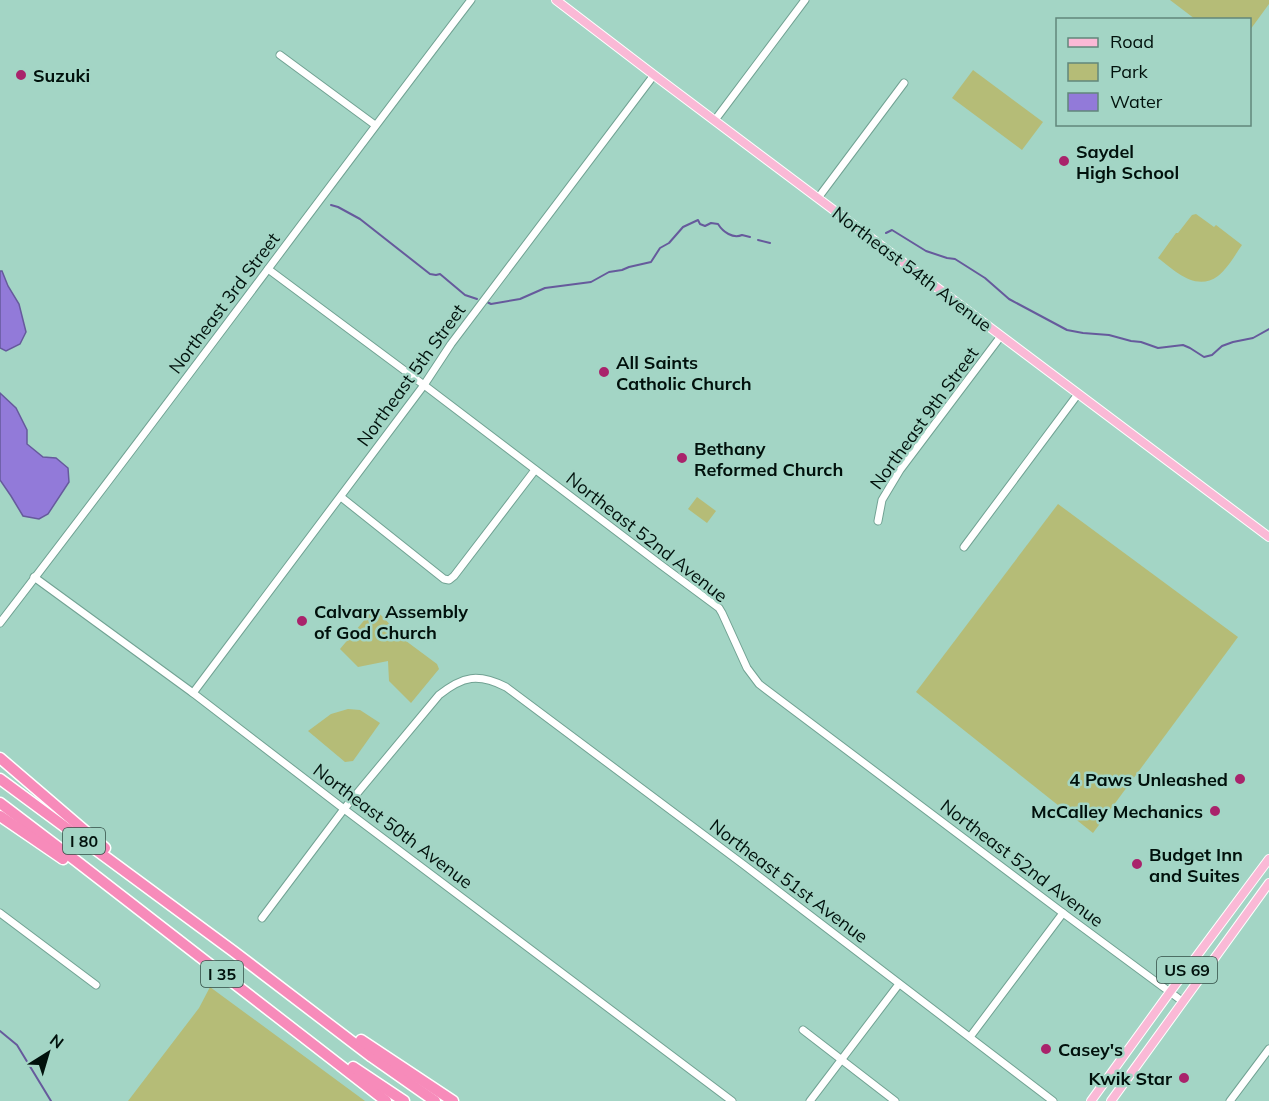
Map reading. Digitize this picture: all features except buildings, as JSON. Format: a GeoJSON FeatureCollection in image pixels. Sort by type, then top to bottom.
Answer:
{"type":"FeatureCollection","features":[{"type":"Feature","properties":{"kind":"highway"},"geometry":{"type":"LineString","coordinates":[[0,758],[169,903]]}},
{"type":"Feature","properties":{"kind":"highway","name":"I 80"},"geometry":{"type":"LineString","coordinates":[[0,779],[169,903],[372,1057],[435,1101]]}},
{"type":"Feature","properties":{"kind":"highway","name":"I 35"},"geometry":{"type":"LineString","coordinates":[[0,803],[288,1024],[404,1101]]}},
{"type":"Feature","properties":{"kind":"highway"},"geometry":{"type":"LineString","coordinates":[[0,816],[157,923]]}},
{"type":"Feature","properties":{"kind":"highway"},"geometry":{"type":"LineString","coordinates":[[302,1003],[453,1101]]}},
{"type":"Feature","properties":{"kind":"highway"},"geometry":{"type":"LineString","coordinates":[[288,1024],[386,1101]]}},
{"type":"Feature","properties":{"kind":"main road","name":"Northeast 54th Avenue"},"geometry":{"type":"LineString","coordinates":[[556,0],[1269,537]]}},
{"type":"Feature","properties":{"kind":"main road","name":"US 69"},"geometry":{"type":"LineString","coordinates":[[1091,1101],[1269,859]]}},
{"type":"Feature","properties":{"kind":"main road","name":"US 69"},"geometry":{"type":"LineString","coordinates":[[1111,1101],[1269,883]]}},
{"type":"Feature","properties":{"kind":"street","name":"Northeast 3rd Street"},"geometry":{"type":"LineString","coordinates":[[0,623],[471,0]]}},
{"type":"Feature","properties":{"kind":"street"},"geometry":{"type":"LineString","coordinates":[[715,120],[805,0]]}},
{"type":"Feature","properties":{"kind":"street"},"geometry":{"type":"LineString","coordinates":[[280,55],[375,125]]}},
{"type":"Feature","properties":{"kind":"street","name":"Northeast 5th Street"},"geometry":{"type":"LineString","coordinates":[[193,693],[424,385],[451,344],[654,75]]}},
{"type":"Feature","properties":{"kind":"street"},"geometry":{"type":"LineString","coordinates":[[818,198],[904,83]]}},
{"type":"Feature","properties":{"kind":"street","name":"Northeast 52nd Avenue"},"geometry":{"type":"LineString","coordinates":[[268,269],[719,608],[747,668],[759,684],[1182,1001]]}},
{"type":"Feature","properties":{"kind":"street","name":"Northeast 9th Street"},"geometry":{"type":"LineString","coordinates":[[878,521],[882,501],[900,470],[1001,336]]}},
{"type":"Feature","properties":{"kind":"street"},"geometry":{"type":"LineString","coordinates":[[964,547],[1078,394]]}},
{"type":"Feature","properties":{"kind":"street"},"geometry":{"type":"LineString","coordinates":[[341,497],[444,579],[450,580],[535,470]]}},
{"type":"Feature","properties":{"kind":"street","name":"Northeast 50th Avenue"},"geometry":{"type":"LineString","coordinates":[[34,577],[193,693],[732,1101]]}},
{"type":"Feature","properties":{"kind":"street","name":"Northeast 51st Avenue"},"geometry":{"type":"LineString","coordinates":[[262,918],[344,809],[439,695],[449,687],[465,680],[481,678],[494,681],[506,687],[744,865],[1053,1101]]}},
{"type":"Feature","properties":{"kind":"street"},"geometry":{"type":"LineString","coordinates":[[0,913],[96,985]]}},
{"type":"Feature","properties":{"kind":"street"},"geometry":{"type":"LineString","coordinates":[[970,1037],[1063,913]]}},
{"type":"Feature","properties":{"kind":"street"},"geometry":{"type":"LineString","coordinates":[[810,1101],[899,984]]}},
{"type":"Feature","properties":{"kind":"street"},"geometry":{"type":"LineString","coordinates":[[803,1030],[895,1101]]}},
{"type":"Feature","properties":{"kind":"street"},"geometry":{"type":"LineString","coordinates":[[1230,1101],[1269,1049]]}},
{"type":"Feature","properties":{"kind":"green space"},"geometry":{"type":"Polygon","coordinates":[[[1170,0],[1269,0],[1269,4],[1251,29],[1251,18],[1194,18],[1170,0]]]}},
{"type":"Feature","properties":{"kind":"green space"},"geometry":{"type":"Polygon","coordinates":[[[973,70],[1043,122],[1022,150],[952,98],[973,70]]]}},
{"type":"Feature","properties":{"kind":"green space"},"geometry":{"type":"Polygon","coordinates":[[[1196,214],[1214,227],[1216,225],[1242,245],[1222,273],[1202,282],[1186,278],[1158,258],[1176,233],[1192,215],[1196,214]]]}},
{"type":"Feature","properties":{"kind":"green space"},"geometry":{"type":"Polygon","coordinates":[[[697,497],[716,511],[707,523],[688,509],[697,497]]]}},
{"type":"Feature","properties":{"kind":"green space"},"geometry":{"type":"Polygon","coordinates":[[[1058,504],[1238,637],[1093,833],[916,692],[1058,504]]]}},
{"type":"Feature","properties":{"kind":"green space"},"geometry":{"type":"Polygon","coordinates":[[[376,610],[406,641],[437,664],[439,669],[411,703],[389,681],[388,661],[358,667],[340,649],[372,611],[376,610]]]}},
{"type":"Feature","properties":{"kind":"green space"},"geometry":{"type":"Polygon","coordinates":[[[348,709],[360,710],[380,723],[353,761],[345,762],[308,731],[331,714],[348,709]]]}},
{"type":"Feature","properties":{"kind":"green space"},"geometry":{"type":"Polygon","coordinates":[[[210,987],[365,1101],[128,1101],[199,1008],[210,987]]]}},
{"type":"Feature","properties":{"kind":"water"},"geometry":{"type":"Polygon","coordinates":[[[0,271],[19,304],[26,332],[20,344],[6,351],[0,348],[0,271]]]}},
{"type":"Feature","properties":{"kind":"water"},"geometry":{"type":"Polygon","coordinates":[[[0,393],[16,408],[27,430],[27,444],[43,457],[56,458],[68,468],[69,482],[48,514],[39,519],[23,516],[0,480],[0,393]]]}},
{"type":"Feature","properties":{"kind":"waterway"},"geometry":{"type":"LineString","coordinates":[[331,205],[360,219],[430,274],[440,274],[465,295],[477,299]]}},
{"type":"Feature","properties":{"kind":"waterway"},"geometry":{"type":"LineString","coordinates":[[487,302],[491,304],[520,299],[545,288],[591,282],[609,272],[651,262],[660,248],[669,243],[683,227],[698,220],[705,226],[711,223],[718,224],[725,232],[732,235],[750,237]]}},
{"type":"Feature","properties":{"kind":"waterway"},"geometry":{"type":"LineString","coordinates":[[886,233],[892,230],[926,251],[955,259],[985,278],[1009,299],[1067,330],[1109,335],[1158,348],[1183,345],[1204,357],[1212,355],[1222,346],[1253,338],[1269,329]]}},
{"type":"Feature","properties":{"kind":"waterway"},"geometry":{"type":"LineString","coordinates":[[758,240],[770,243]]}},
{"type":"Feature","properties":{"kind":"waterway"},"geometry":{"type":"LineString","coordinates":[[0,1031],[17,1045],[51,1101]]}},
{"type":"Feature","properties":{"kind":"place","name":"Suzuki"},"geometry":{"type":"Point","coordinates":[21,75]}},
{"type":"Feature","properties":{"kind":"place","name":"Saydel High School"},"geometry":{"type":"Point","coordinates":[1064,161]}},
{"type":"Feature","properties":{"kind":"place","name":"All Saints Catholic Church"},"geometry":{"type":"Point","coordinates":[604,372]}},
{"type":"Feature","properties":{"kind":"place","name":"Bethany Reformed Church"},"geometry":{"type":"Point","coordinates":[682,458]}},
{"type":"Feature","properties":{"kind":"place","name":"Calvary Assembly of God Church"},"geometry":{"type":"Point","coordinates":[302,621]}},
{"type":"Feature","properties":{"kind":"place","name":"4 Paws Unleashed"},"geometry":{"type":"Point","coordinates":[1240,779]}},
{"type":"Feature","properties":{"kind":"place","name":"McCalley Mechanics"},"geometry":{"type":"Point","coordinates":[1215,811]}},
{"type":"Feature","properties":{"kind":"place","name":"Budget Inn and Suites"},"geometry":{"type":"Point","coordinates":[1137,864]}},
{"type":"Feature","properties":{"kind":"place","name":"Casey's"},"geometry":{"type":"Point","coordinates":[1046,1049]}},
{"type":"Feature","properties":{"kind":"place","name":"Kwik Star"},"geometry":{"type":"Point","coordinates":[1184,1078]}}]}
